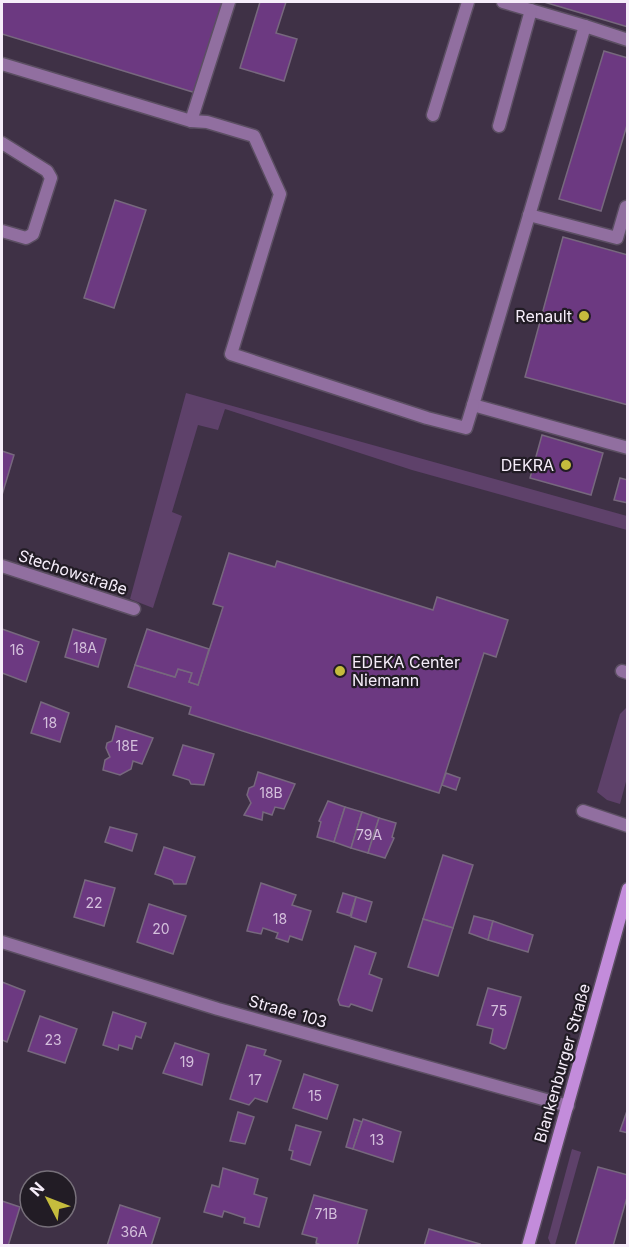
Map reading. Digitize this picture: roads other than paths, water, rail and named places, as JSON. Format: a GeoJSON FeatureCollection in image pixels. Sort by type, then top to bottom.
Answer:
{"type":"FeatureCollection","features":[{"type":"Feature","properties":{"kind":"main road","name":"Blankenburger Straße"},"geometry":{"type":"LineString","coordinates":[[528,1245],[627,889]]}},
{"type":"Feature","properties":{"kind":"street"},"geometry":{"type":"LineString","coordinates":[[191,121],[229,2]]}},
{"type":"Feature","properties":{"kind":"street"},"geometry":{"type":"LineString","coordinates":[[433,116],[468,2]]}},
{"type":"Feature","properties":{"kind":"street"},"geometry":{"type":"LineString","coordinates":[[503,2],[627,40]]}},
{"type":"Feature","properties":{"kind":"street"},"geometry":{"type":"LineString","coordinates":[[499,126],[531,10]]}},
{"type":"Feature","properties":{"kind":"street"},"geometry":{"type":"LineString","coordinates":[[2,64],[191,121],[254,136],[280,194],[231,354],[427,418],[466,428],[585,26]]}},
{"type":"Feature","properties":{"kind":"street"},"geometry":{"type":"LineString","coordinates":[[2,143],[47,171],[51,178],[33,234],[26,238],[2,231]]}},
{"type":"Feature","properties":{"kind":"street"},"geometry":{"type":"LineString","coordinates":[[529,215],[617,238],[627,206]]}},
{"type":"Feature","properties":{"kind":"street"},"geometry":{"type":"LineString","coordinates":[[473,405],[627,448]]}},
{"type":"Feature","properties":{"kind":"street","name":"Stechowstraße"},"geometry":{"type":"LineString","coordinates":[[2,566],[134,609]]}},
{"type":"Feature","properties":{"kind":"street"},"geometry":{"type":"LineString","coordinates":[[583,811],[627,826]]}},
{"type":"Feature","properties":{"kind":"street","name":"Straße 103"},"geometry":{"type":"LineString","coordinates":[[2,942],[218,1009],[568,1106]]}},
{"type":"Feature","properties":{"kind":"place","name":"Renault"},"geometry":{"type":"Point","coordinates":[584,316]}},
{"type":"Feature","properties":{"kind":"place","name":"DEKRA"},"geometry":{"type":"Point","coordinates":[566,465]}},
{"type":"Feature","properties":{"kind":"place","name":"EDEKA Center Niemann"},"geometry":{"type":"Point","coordinates":[340,671]}}]}
